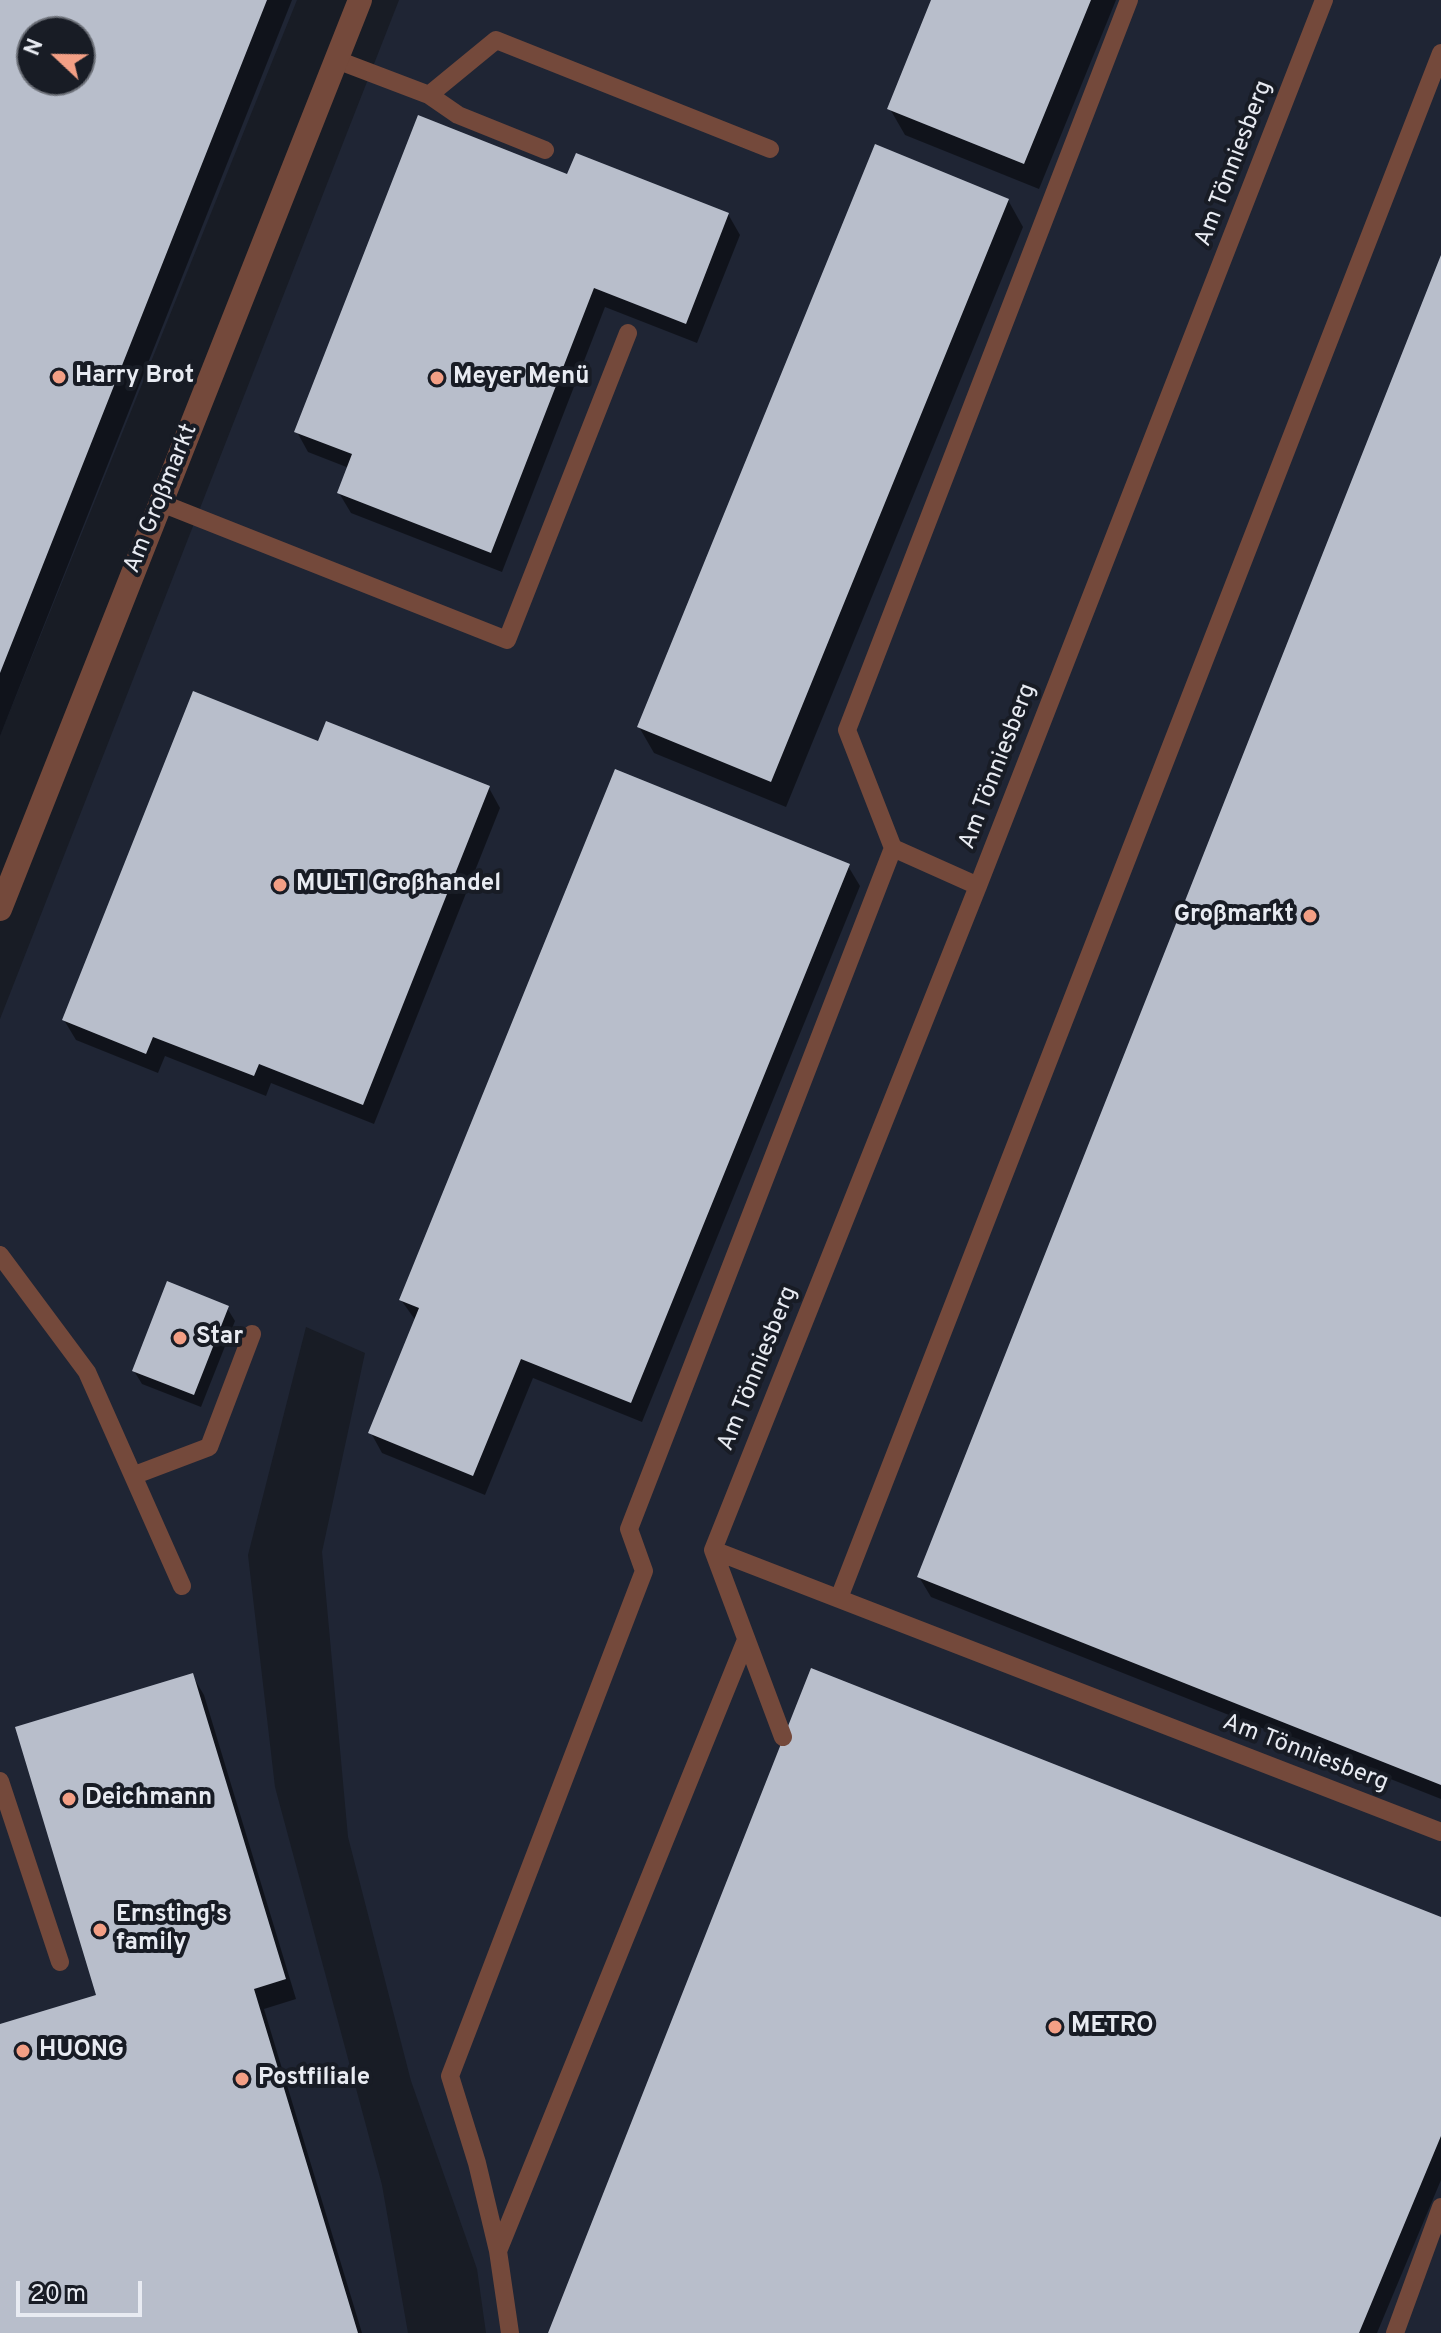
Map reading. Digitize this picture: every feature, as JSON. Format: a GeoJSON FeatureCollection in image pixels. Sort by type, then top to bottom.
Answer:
{"type":"FeatureCollection","features":[{"type":"Feature","properties":{"kind":"street","name":"Am Großmarkt"},"geometry":{"type":"LineString","coordinates":[[0,909],[360,0]]}},
{"type":"Feature","properties":{"kind":"lane"},"geometry":{"type":"LineString","coordinates":[[510,2333],[498,2251],[477,2163],[450,2076],[644,1571],[629,1529],[893,848],[847,730],[1129,0]]}},
{"type":"Feature","properties":{"kind":"lane","name":"Am Tönniesberg"},"geometry":{"type":"LineString","coordinates":[[1324,0],[978,886],[713,1550],[1441,1832]]}},
{"type":"Feature","properties":{"kind":"lane"},"geometry":{"type":"LineString","coordinates":[[429,95],[496,40],[770,149]]}},
{"type":"Feature","properties":{"kind":"lane"},"geometry":{"type":"LineString","coordinates":[[839,1598],[1441,53]]}},
{"type":"Feature","properties":{"kind":"lane"},"geometry":{"type":"LineString","coordinates":[[337,60],[429,95],[458,115],[545,150]]}},
{"type":"Feature","properties":{"kind":"lane"},"geometry":{"type":"LineString","coordinates":[[161,503],[507,640],[628,333]]}},
{"type":"Feature","properties":{"kind":"lane"},"geometry":{"type":"LineString","coordinates":[[893,848],[978,886]]}},
{"type":"Feature","properties":{"kind":"lane"},"geometry":{"type":"LineString","coordinates":[[0,1255],[87,1372],[182,1586]]}},
{"type":"Feature","properties":{"kind":"lane"},"geometry":{"type":"LineString","coordinates":[[135,1475],[209,1447],[252,1334]]}},
{"type":"Feature","properties":{"kind":"lane"},"geometry":{"type":"LineString","coordinates":[[713,1550],[783,1737]]}},
{"type":"Feature","properties":{"kind":"lane"},"geometry":{"type":"LineString","coordinates":[[498,2251],[746,1640]]}},
{"type":"Feature","properties":{"kind":"lane"},"geometry":{"type":"LineString","coordinates":[[0,1781],[60,1962]]}},
{"type":"Feature","properties":{"kind":"lane"},"geometry":{"type":"LineString","coordinates":[[1395,2333],[1441,2207]]}},
{"type":"Feature","properties":{"kind":"shaded area","name":"Harry Brot"},"geometry":{"type":"Polygon","coordinates":[[[0,0],[297,0],[0,736],[0,0]]]}},
{"type":"Feature","properties":{"kind":"shaded area"},"geometry":{"type":"Polygon","coordinates":[[[399,0],[1441,0],[1441,2333],[486,2333],[477,2269],[411,2081],[348,1837],[322,1552],[365,1353],[306,1327],[248,1555],[275,1787],[382,2185],[408,2333],[0,2333],[0,1019],[399,0]]]}},
{"type":"Feature","properties":{"kind":"building","name":"Harry Brot"},"geometry":{"type":"Polygon","coordinates":[[[0,0],[267,0],[0,673],[0,0]]]}},
{"type":"Feature","properties":{"kind":"building"},"geometry":{"type":"Polygon","coordinates":[[[931,0],[1091,0],[1024,164],[887,109],[931,0]]]}},
{"type":"Feature","properties":{"kind":"building","name":"Meyer Menü"},"geometry":{"type":"Polygon","coordinates":[[[418,115],[567,174],[576,153],[729,213],[686,324],[594,288],[491,553],[337,493],[352,454],[294,432],[418,115]]]}},
{"type":"Feature","properties":{"kind":"building"},"geometry":{"type":"Polygon","coordinates":[[[875,144],[1009,199],[771,782],[637,727],[875,144]]]}},
{"type":"Feature","properties":{"kind":"building","name":"Großmarkt"},"geometry":{"type":"Polygon","coordinates":[[[1441,255],[1441,1785],[917,1577],[1441,255]]]}},
{"type":"Feature","properties":{"kind":"building"},"geometry":{"type":"Polygon","coordinates":[[[193,691],[318,741],[326,721],[490,786],[363,1105],[259,1064],[254,1076],[153,1037],[146,1054],[62,1020],[193,691]]]}},
{"type":"Feature","properties":{"kind":"building"},"geometry":{"type":"Polygon","coordinates":[[[615,769],[850,864],[631,1403],[521,1359],[473,1476],[368,1433],[419,1308],[399,1300],[615,769]]]}},
{"type":"Feature","properties":{"kind":"building","name":"Star"},"geometry":{"type":"Polygon","coordinates":[[[167,1281],[229,1306],[194,1395],[132,1371],[167,1281]]]}},
{"type":"Feature","properties":{"kind":"building","name":"METRO"},"geometry":{"type":"Polygon","coordinates":[[[811,1668],[1441,1917],[1441,2136],[1359,2333],[548,2333],[811,1668]]]}},
{"type":"Feature","properties":{"kind":"building"},"geometry":{"type":"Polygon","coordinates":[[[193,1673],[286,1979],[254,1989],[358,2333],[0,2333],[0,2024],[96,1995],[15,1727],[193,1673]]]}},
{"type":"Feature","properties":{"kind":"place","name":"Harry Brot"},"geometry":{"type":"Point","coordinates":[59,377]}},
{"type":"Feature","properties":{"kind":"place","name":"Meyer Menü"},"geometry":{"type":"Point","coordinates":[437,378]}},
{"type":"Feature","properties":{"kind":"place","name":"MULTI Großhandel"},"geometry":{"type":"Point","coordinates":[280,885]}},
{"type":"Feature","properties":{"kind":"place","name":"Großmarkt"},"geometry":{"type":"Point","coordinates":[1310,916]}},
{"type":"Feature","properties":{"kind":"place","name":"Star"},"geometry":{"type":"Point","coordinates":[180,1338]}},
{"type":"Feature","properties":{"kind":"place","name":"Deichmann"},"geometry":{"type":"Point","coordinates":[69,1799]}},
{"type":"Feature","properties":{"kind":"place","name":"Ernsting's family"},"geometry":{"type":"Point","coordinates":[100,1930]}},
{"type":"Feature","properties":{"kind":"place","name":"METRO"},"geometry":{"type":"Point","coordinates":[1055,2027]}},
{"type":"Feature","properties":{"kind":"place","name":"HUONG"},"geometry":{"type":"Point","coordinates":[23,2051]}},
{"type":"Feature","properties":{"kind":"place","name":"Postfiliale"},"geometry":{"type":"Point","coordinates":[242,2079]}}]}
